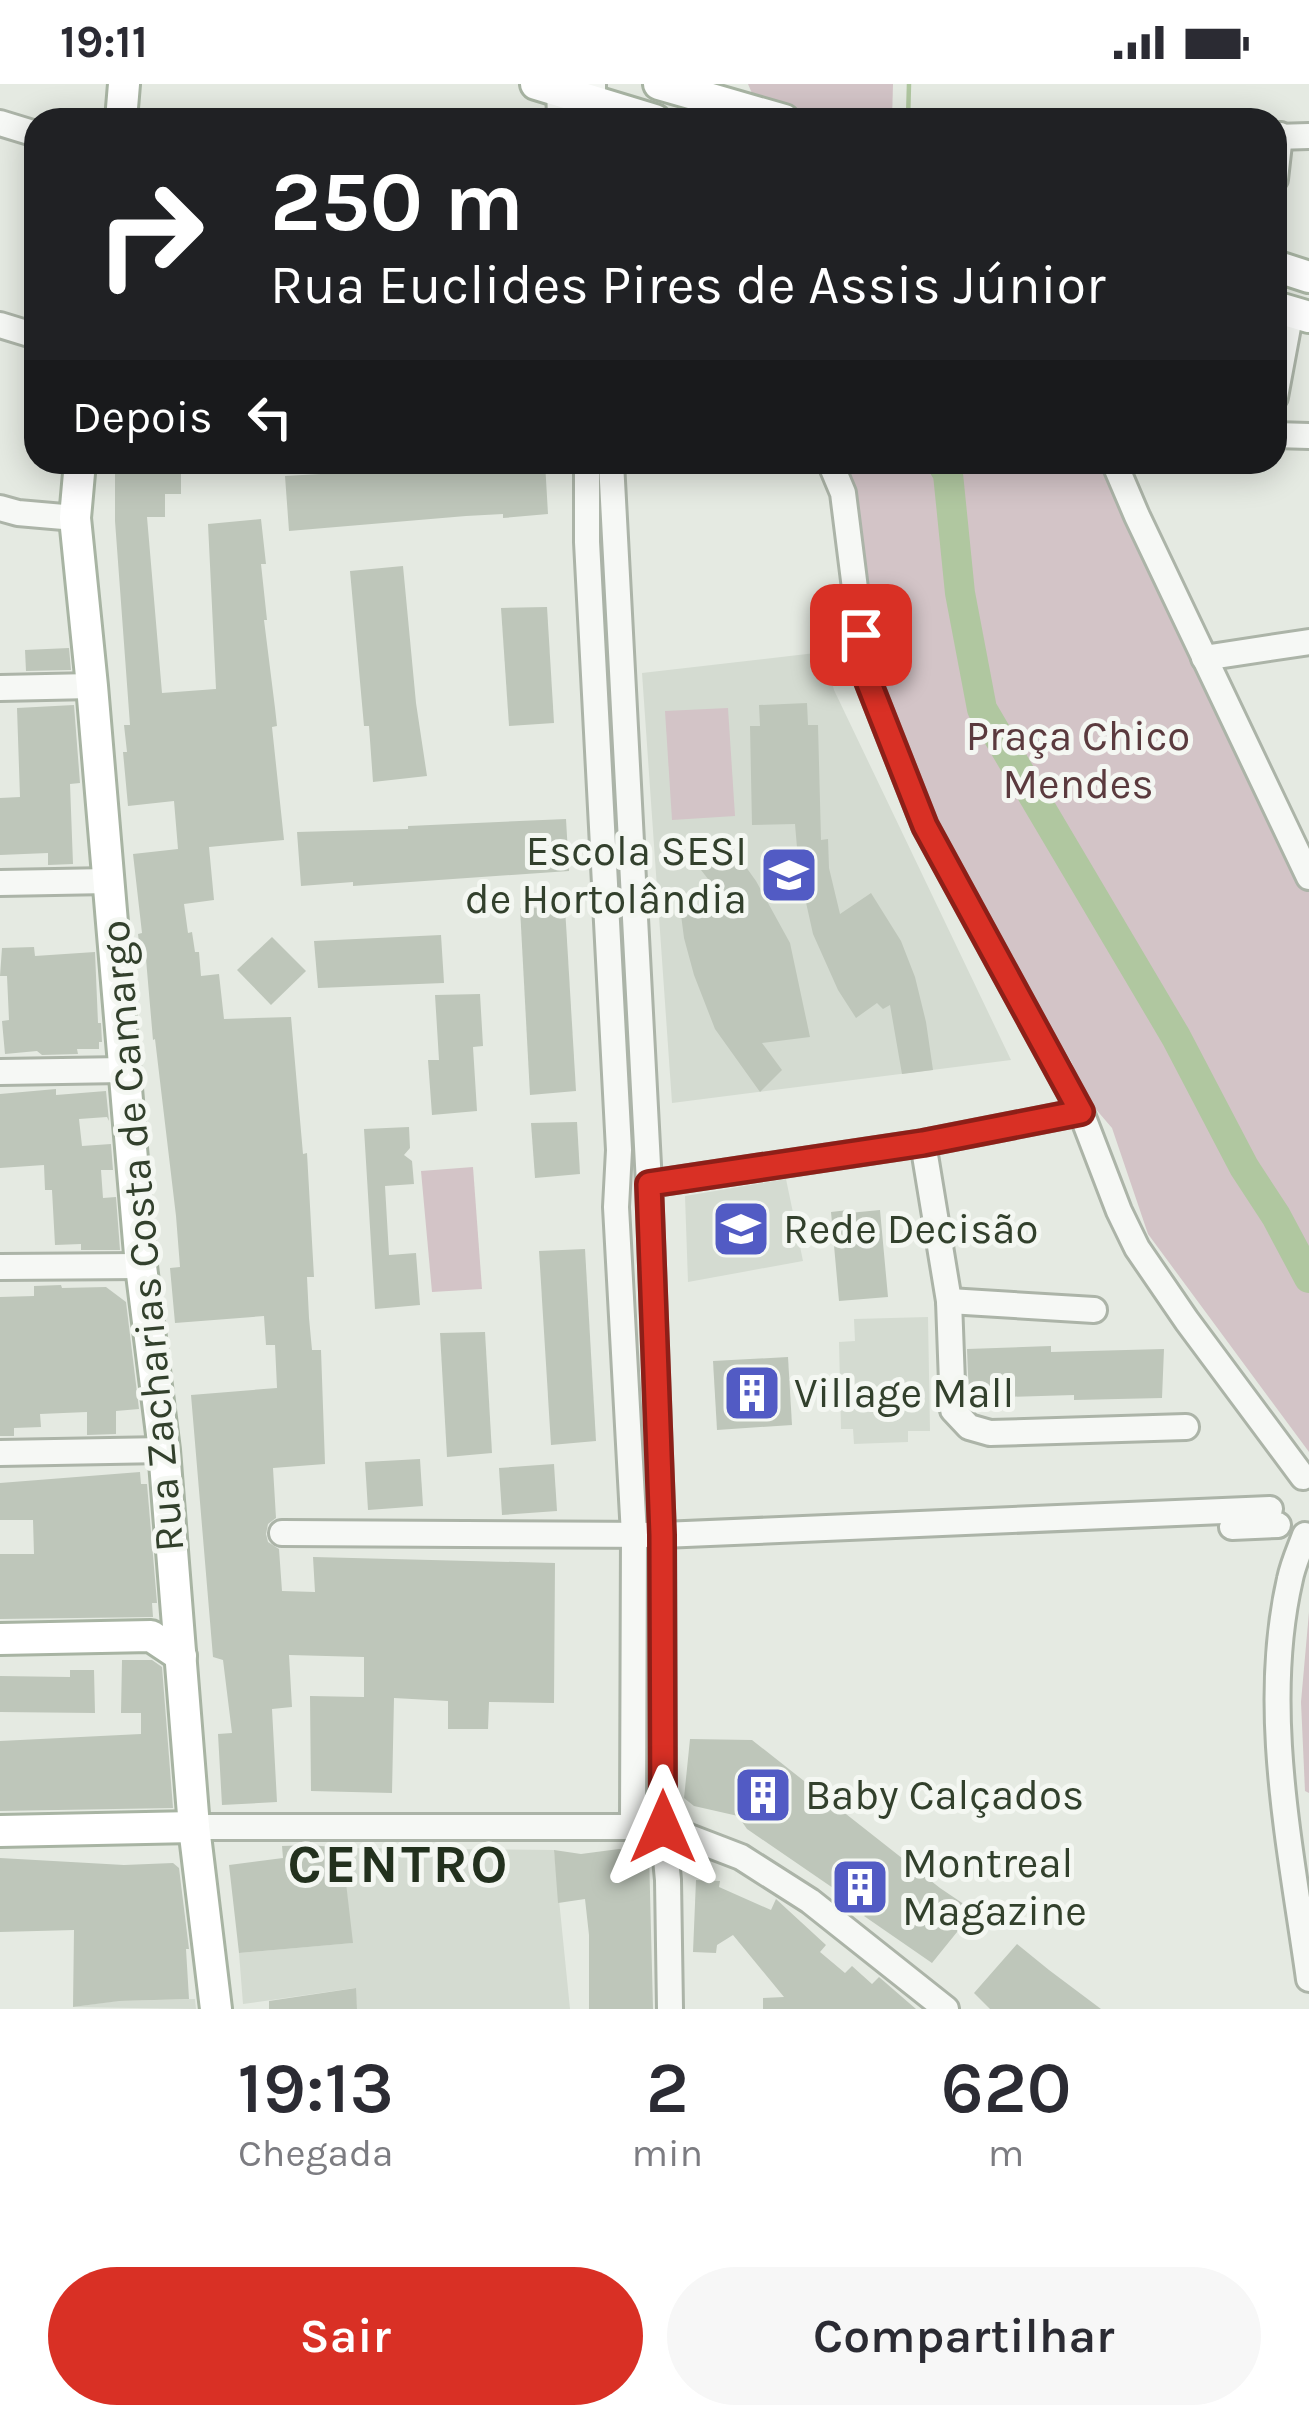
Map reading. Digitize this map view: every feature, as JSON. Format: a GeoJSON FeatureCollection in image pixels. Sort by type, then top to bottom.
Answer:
{"type":"FeatureCollection","features":[{"type":"Feature","properties":{"kind":"main road"},"geometry":{"type":"LineString","coordinates":[[659,84],[739,97]]}},
{"type":"Feature","properties":{"kind":"main road"},"geometry":{"type":"LineString","coordinates":[[553,95],[592,102]]}},
{"type":"Feature","properties":{"kind":"main road","name":"Rua Zacharias Costa de Camargo"},"geometry":{"type":"LineString","coordinates":[[79,474],[75,518],[141,1266],[164,1450],[194,1827],[216,2009]]}},
{"type":"Feature","properties":{"kind":"main road"},"geometry":{"type":"LineString","coordinates":[[152,1636],[176,1600]]}},
{"type":"Feature","properties":{"kind":"main road"},"geometry":{"type":"LineString","coordinates":[[0,1639],[152,1636],[181,1656]]}},
{"type":"Feature","properties":{"kind":"main road"},"geometry":{"type":"LineString","coordinates":[[0,1831],[194,1827]]}},
{"type":"Feature","properties":{"kind":"street"},"geometry":{"type":"LineString","coordinates":[[586,474],[634,1535],[633,1825]]}},
{"type":"Feature","properties":{"kind":"street"},"geometry":{"type":"LineString","coordinates":[[612,474],[649,1184],[662,1541],[663,1827],[670,2009]]}},
{"type":"Feature","properties":{"kind":"street"},"geometry":{"type":"LineString","coordinates":[[835,474],[843,493],[866,676],[925,826],[1081,1112],[1137,1248],[1306,1478]]}},
{"type":"Feature","properties":{"kind":"street"},"geometry":{"type":"LineString","coordinates":[[1120,474],[1204,658],[1302,842],[1309,877]]}},
{"type":"Feature","properties":{"kind":"street"},"geometry":{"type":"LineString","coordinates":[[0,508],[75,518]]}},
{"type":"Feature","properties":{"kind":"street"},"geometry":{"type":"LineString","coordinates":[[1204,658],[1309,642]]}},
{"type":"Feature","properties":{"kind":"street"},"geometry":{"type":"LineString","coordinates":[[0,688],[92,686]]}},
{"type":"Feature","properties":{"kind":"street"},"geometry":{"type":"LineString","coordinates":[[0,884],[109,881]]}},
{"type":"Feature","properties":{"kind":"street"},"geometry":{"type":"LineString","coordinates":[[0,1072],[124,1070]]}},
{"type":"Feature","properties":{"kind":"street"},"geometry":{"type":"LineString","coordinates":[[649,1184],[923,1143],[1081,1112]]}},
{"type":"Feature","properties":{"kind":"street"},"geometry":{"type":"LineString","coordinates":[[923,1143],[949,1301],[953,1411],[969,1427],[990,1433],[1186,1427]]}},
{"type":"Feature","properties":{"kind":"street"},"geometry":{"type":"LineString","coordinates":[[0,1267],[141,1266]]}},
{"type":"Feature","properties":{"kind":"street"},"geometry":{"type":"LineString","coordinates":[[949,1301],[1094,1310]]}},
{"type":"Feature","properties":{"kind":"street"},"geometry":{"type":"LineString","coordinates":[[0,1453],[164,1450]]}},
{"type":"Feature","properties":{"kind":"street"},"geometry":{"type":"LineString","coordinates":[[1306,1478],[1288,1479],[1274,1491],[1274,1517],[1285,1532],[1307,1534],[1290,1576],[1278,1649],[1280,1751],[1309,1979]]}},
{"type":"Feature","properties":{"kind":"street"},"geometry":{"type":"LineString","coordinates":[[282,1533],[634,1535],[662,1541],[1274,1517]]}},
{"type":"Feature","properties":{"kind":"street"},"geometry":{"type":"LineString","coordinates":[[194,1827],[663,1827],[741,1857],[810,1901],[946,2009]]}},
{"type":"Feature","properties":{"kind":"shaded area","name":"Escola SESI de Hortolândia"},"geometry":{"type":"Polygon","coordinates":[[[824,652],[834,690],[1011,1060],[672,1103],[642,673],[824,652]]]}},
{"type":"Feature","properties":{"kind":"shaded area","name":"Rede Decisão"},"geometry":{"type":"Polygon","coordinates":[[[786,1179],[803,1261],[688,1282],[685,1196],[786,1179]]]}},
{"type":"Feature","properties":{"kind":"shaded area"},"geometry":{"type":"Polygon","coordinates":[[[928,1317],[930,1431],[908,1431],[908,1442],[854,1444],[853,1429],[841,1429],[839,1342],[855,1341],[854,1319],[928,1317]]]}},
{"type":"Feature","properties":{"kind":"shaded area"},"geometry":{"type":"Polygon","coordinates":[[[342,1848],[554,1850],[570,2009],[357,2009],[355,1988],[243,2004],[239,1953],[352,1943],[342,1848]]]}},
{"type":"Feature","properties":{"kind":"shaded area"},"geometry":{"type":"Polygon","coordinates":[[[195,1999],[196,2009],[73,2007],[116,2001],[195,1999]]]}},
{"type":"Feature","properties":{"kind":"green space"},"geometry":{"type":"Polygon","coordinates":[[[748,84],[893,84],[892,108],[791,108],[754,98],[748,84]]]}},
{"type":"Feature","properties":{"kind":"green space","name":"Praça Chico Mendes"},"geometry":{"type":"Polygon","coordinates":[[[840,474],[1109,474],[1309,881],[1309,1452],[1148,1234],[1112,1128],[1088,1100],[1071,1061],[933,816],[872,678],[840,474]]]}},
{"type":"Feature","properties":{"kind":"green space"},"geometry":{"type":"Polygon","coordinates":[[[728,708],[735,816],[672,820],[665,711],[728,708]]]}},
{"type":"Feature","properties":{"kind":"green space"},"geometry":{"type":"Polygon","coordinates":[[[473,1167],[482,1289],[432,1292],[421,1171],[473,1167]]]}},
{"type":"Feature","properties":{"kind":"green space"},"geometry":{"type":"Polygon","coordinates":[[[1309,1612],[1309,1793],[1305,1791],[1301,1702],[1309,1612]]]}},
{"type":"Feature","properties":{"kind":"building"},"geometry":{"type":"Polygon","coordinates":[[[115,474],[181,474],[181,494],[165,494],[165,517],[147,517],[162,693],[216,689],[208,524],[261,519],[266,564],[261,564],[264,620],[284,840],[209,847],[214,900],[184,904],[201,976],[219,974],[224,1019],[291,1017],[303,1154],[307,1153],[314,1277],[307,1277],[309,1318],[312,1350],[321,1350],[325,1464],[273,1468],[276,1518],[268,1524],[266,1534],[268,1542],[279,1549],[282,1591],[315,1592],[313,1557],[555,1563],[554,1703],[489,1702],[488,1729],[448,1729],[448,1701],[394,1698],[392,1793],[311,1791],[310,1696],[364,1697],[364,1657],[289,1655],[292,1707],[272,1709],[277,1802],[222,1805],[218,1734],[232,1733],[223,1660],[213,1657],[191,1395],[277,1388],[275,1345],[266,1345],[264,1316],[175,1323],[170,1268],[180,1267],[176,1216],[146,959],[141,959],[138,934],[142,933],[133,854],[178,849],[174,801],[128,806],[123,752],[127,752],[124,725],[130,725],[115,474]]]}},
{"type":"Feature","properties":{"kind":"building"},"geometry":{"type":"Polygon","coordinates":[[[546,474],[548,514],[289,531],[285,476],[546,474]]]}},
{"type":"Feature","properties":{"kind":"building"},"geometry":{"type":"Polygon","coordinates":[[[403,566],[427,776],[373,782],[350,571],[403,566]]]}},
{"type":"Feature","properties":{"kind":"building"},"geometry":{"type":"Polygon","coordinates":[[[547,607],[554,723],[509,726],[501,608],[547,607]]]}},
{"type":"Feature","properties":{"kind":"building"},"geometry":{"type":"Polygon","coordinates":[[[69,648],[71,670],[26,671],[25,650],[69,648]]]}},
{"type":"Feature","properties":{"kind":"building"},"geometry":{"type":"Polygon","coordinates":[[[807,703],[808,725],[818,725],[821,840],[828,839],[840,914],[871,893],[901,941],[915,977],[933,1070],[902,1074],[890,1005],[883,1009],[877,1003],[856,1018],[838,990],[813,934],[799,871],[795,824],[752,825],[750,726],[760,726],[759,705],[807,703]]]}},
{"type":"Feature","properties":{"kind":"building"},"geometry":{"type":"Polygon","coordinates":[[[74,705],[80,783],[70,784],[73,864],[48,865],[48,853],[0,855],[0,798],[20,797],[17,708],[74,705]]]}},
{"type":"Feature","properties":{"kind":"building"},"geometry":{"type":"Polygon","coordinates":[[[566,819],[569,871],[301,886],[297,832],[566,819]]]}},
{"type":"Feature","properties":{"kind":"building"},"geometry":{"type":"Polygon","coordinates":[[[726,846],[756,881],[790,943],[810,1037],[762,1043],[782,1070],[760,1092],[715,1029],[684,938],[680,907],[726,902],[701,870],[726,846]]]}},
{"type":"Feature","properties":{"kind":"building"},"geometry":{"type":"Polygon","coordinates":[[[565,907],[576,1091],[530,1095],[520,908],[565,907]]]}},
{"type":"Feature","properties":{"kind":"building"},"geometry":{"type":"Polygon","coordinates":[[[441,935],[444,983],[318,988],[314,941],[441,935]]]}},
{"type":"Feature","properties":{"kind":"building"},"geometry":{"type":"Polygon","coordinates":[[[272,937],[306,971],[271,1005],[237,970],[272,937]]]}},
{"type":"Feature","properties":{"kind":"building"},"geometry":{"type":"Polygon","coordinates":[[[34,947],[35,956],[95,952],[99,1049],[77,1049],[78,1054],[5,1054],[2,1021],[9,1020],[7,976],[0,976],[2,948],[34,947]]]}},
{"type":"Feature","properties":{"kind":"building"},"geometry":{"type":"Polygon","coordinates":[[[480,994],[483,1046],[473,1047],[477,1111],[432,1115],[428,1060],[439,1060],[435,995],[480,994]]]}},
{"type":"Feature","properties":{"kind":"building"},"geometry":{"type":"Polygon","coordinates":[[[56,1089],[56,1095],[106,1091],[109,1121],[107,1117],[79,1119],[82,1146],[111,1144],[113,1170],[101,1170],[103,1198],[116,1197],[120,1250],[55,1245],[52,1190],[45,1190],[44,1165],[0,1168],[0,1094],[56,1089]]]}},
{"type":"Feature","properties":{"kind":"building"},"geometry":{"type":"Polygon","coordinates":[[[577,1122],[580,1174],[535,1178],[531,1123],[577,1122]]]}},
{"type":"Feature","properties":{"kind":"building"},"geometry":{"type":"Polygon","coordinates":[[[409,1127],[410,1148],[404,1155],[412,1161],[414,1184],[385,1186],[389,1255],[416,1253],[420,1305],[375,1309],[364,1129],[409,1127]]]}},
{"type":"Feature","properties":{"kind":"building"},"geometry":{"type":"Polygon","coordinates":[[[880,1210],[888,1297],[839,1301],[831,1212],[880,1210]]]}},
{"type":"Feature","properties":{"kind":"building"},"geometry":{"type":"Polygon","coordinates":[[[585,1249],[596,1441],[551,1445],[539,1251],[585,1249]]]}},
{"type":"Feature","properties":{"kind":"building"},"geometry":{"type":"Polygon","coordinates":[[[34,1286],[106,1287],[126,1302],[139,1409],[116,1411],[116,1434],[87,1435],[87,1412],[40,1414],[41,1427],[14,1428],[14,1436],[0,1436],[0,1297],[34,1296],[34,1286]]]}},
{"type":"Feature","properties":{"kind":"building"},"geometry":{"type":"Polygon","coordinates":[[[485,1332],[492,1453],[447,1457],[440,1333],[485,1332]]]}},
{"type":"Feature","properties":{"kind":"building"},"geometry":{"type":"Polygon","coordinates":[[[1051,1346],[1051,1352],[1164,1349],[1162,1398],[969,1398],[967,1349],[1051,1346]]]}},
{"type":"Feature","properties":{"kind":"building","name":"Village Mall"},"geometry":{"type":"Polygon","coordinates":[[[788,1357],[792,1425],[717,1430],[713,1361],[788,1357]]]}},
{"type":"Feature","properties":{"kind":"building"},"geometry":{"type":"Polygon","coordinates":[[[420,1459],[423,1506],[368,1510],[365,1462],[420,1459]]]}},
{"type":"Feature","properties":{"kind":"building"},"geometry":{"type":"Polygon","coordinates":[[[554,1464],[557,1511],[502,1515],[499,1468],[554,1464]]]}},
{"type":"Feature","properties":{"kind":"building"},"geometry":{"type":"Polygon","coordinates":[[[140,1472],[141,1484],[147,1484],[157,1603],[152,1603],[153,1617],[0,1619],[0,1554],[34,1554],[33,1520],[0,1520],[0,1483],[140,1472]]]}},
{"type":"Feature","properties":{"kind":"building"},"geometry":{"type":"Polygon","coordinates":[[[122,1660],[152,1660],[162,1667],[173,1808],[0,1811],[0,1741],[141,1734],[141,1713],[121,1713],[122,1660]]]}},
{"type":"Feature","properties":{"kind":"building"},"geometry":{"type":"Polygon","coordinates":[[[70,1670],[94,1670],[95,1713],[0,1712],[0,1676],[70,1677],[70,1670]]]}},
{"type":"Feature","properties":{"kind":"building"},"geometry":{"type":"Polygon","coordinates":[[[690,1739],[752,1740],[974,1911],[932,1963],[864,1916],[868,1912],[747,1829],[738,1816],[694,1806],[684,1798],[690,1739]]]}},
{"type":"Feature","properties":{"kind":"building"},"geometry":{"type":"Polygon","coordinates":[[[282,1846],[342,1848],[353,1943],[239,1953],[229,1865],[283,1858],[282,1846]]]}},
{"type":"Feature","properties":{"kind":"building"},"geometry":{"type":"Polygon","coordinates":[[[619,1849],[649,1853],[653,2009],[589,2009],[585,1899],[558,1903],[554,1850],[581,1854],[619,1849]]]}},
{"type":"Feature","properties":{"kind":"building"},"geometry":{"type":"Polygon","coordinates":[[[0,1858],[173,1863],[179,1868],[189,1949],[189,1999],[73,2007],[74,1930],[0,1932],[0,1858]]]}},
{"type":"Feature","properties":{"kind":"building"},"geometry":{"type":"Polygon","coordinates":[[[696,1880],[720,1881],[719,1887],[771,1910],[776,1899],[826,1945],[820,1952],[845,1973],[852,1966],[872,1984],[879,1977],[916,2009],[763,2009],[763,1998],[784,1997],[733,1935],[717,1945],[716,1953],[693,1952],[696,1880]]]}},
{"type":"Feature","properties":{"kind":"building"},"geometry":{"type":"Polygon","coordinates":[[[1017,1944],[1101,2009],[990,2009],[974,1993],[1017,1944]]]}},
{"type":"Feature","properties":{"kind":"building"},"geometry":{"type":"Polygon","coordinates":[[[356,1988],[357,2009],[269,2009],[269,2001],[356,1988]]]}},
{"type":"Feature","properties":{"kind":"waterway"},"geometry":{"type":"LineString","coordinates":[[908,108],[909,84]]}},
{"type":"Feature","properties":{"kind":"waterway"},"geometry":{"type":"LineString","coordinates":[[948,474],[960,593],[982,709],[1176,1037],[1309,1278]]}},
{"type":"Feature","properties":{"kind":"place","name":"Escola SESI de Hortolândia"},"geometry":{"type":"Point","coordinates":[789,875]}},
{"type":"Feature","properties":{"kind":"place","name":"Rede Decisão"},"geometry":{"type":"Point","coordinates":[741,1229]}},
{"type":"Feature","properties":{"kind":"place","name":"Village Mall"},"geometry":{"type":"Point","coordinates":[752,1393]}},
{"type":"Feature","properties":{"kind":"place","name":"Baby Calçados"},"geometry":{"type":"Point","coordinates":[763,1795]}},
{"type":"Feature","properties":{"kind":"place","name":"Montreal Magazine"},"geometry":{"type":"Point","coordinates":[860,1887]}},
{"type":"Feature","properties":{"kind":"district","name":"CENTRO"},"geometry":{"type":"Point","coordinates":[399,1864]}},
{"type":"Feature","properties":{"kind":"route"},"geometry":{"type":"LineString","coordinates":[[663,1827],[662,1535],[649,1184],[923,1143],[1081,1112],[925,826],[866,676],[861,635]]}}]}
